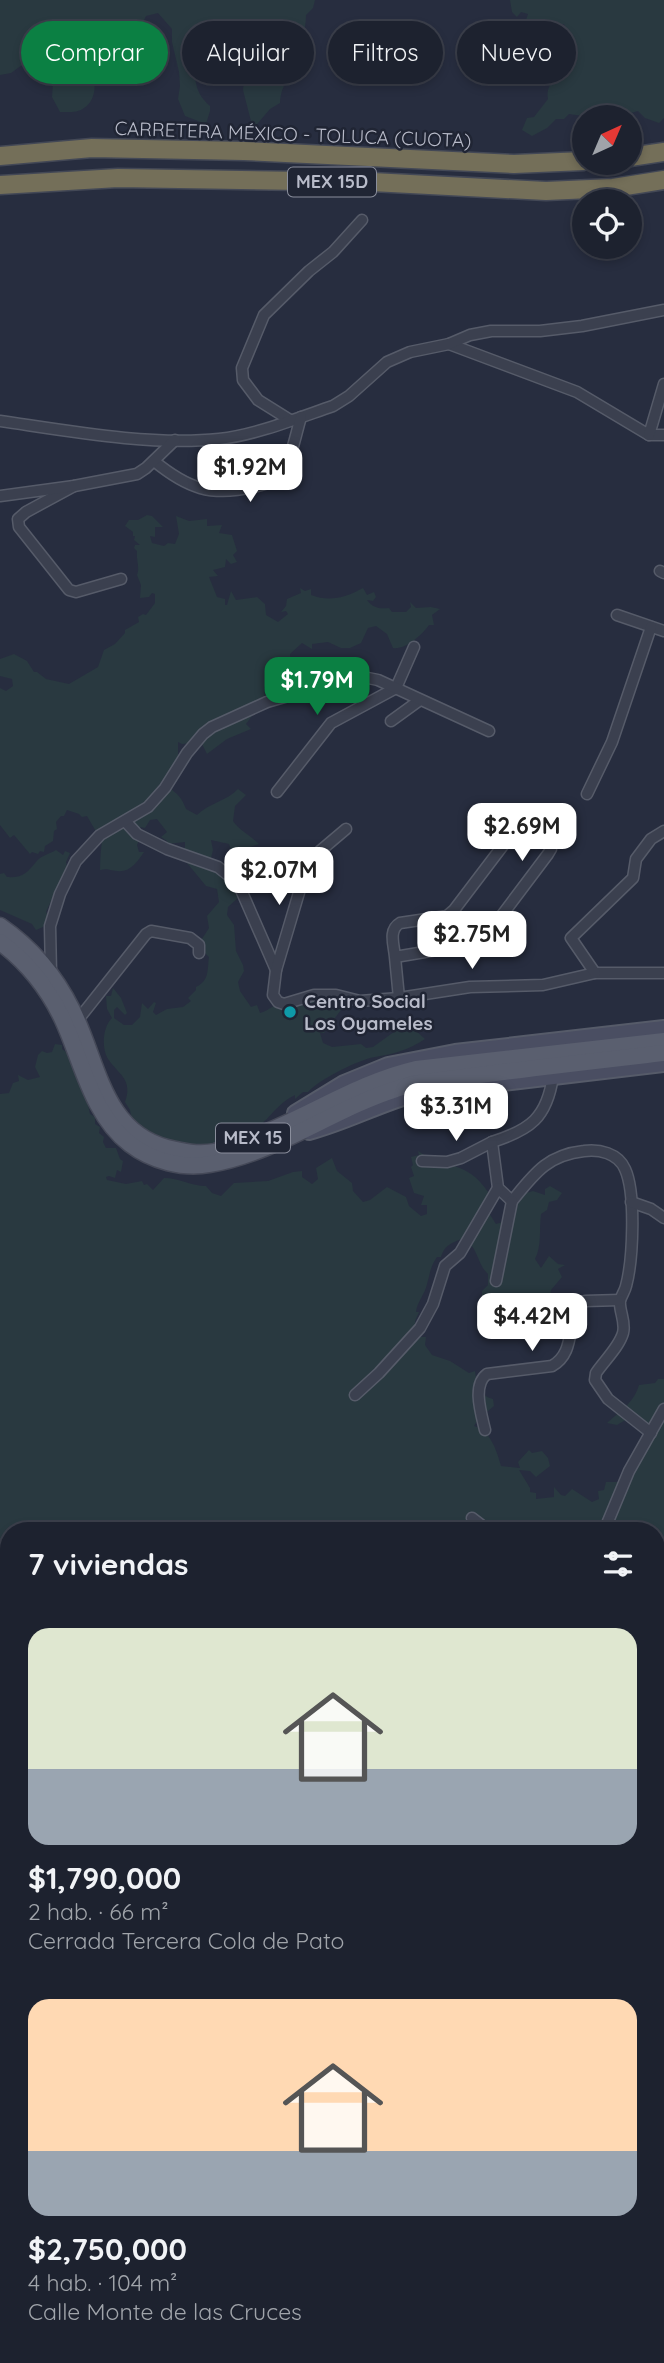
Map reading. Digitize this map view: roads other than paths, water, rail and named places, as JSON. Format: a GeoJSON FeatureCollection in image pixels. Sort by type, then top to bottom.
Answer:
{"type":"FeatureCollection","features":[{"type":"Feature","properties":{"kind":"highway","name":"CARRETERA MÉXICO - TOLUCA (CUOTA)"},"geometry":{"type":"LineString","coordinates":[[0,156],[92,148],[244,151],[514,164],[572,162]]}},
{"type":"Feature","properties":{"kind":"highway"},"geometry":{"type":"LineString","coordinates":[[642,155],[664,152]]}},
{"type":"Feature","properties":{"kind":"highway","name":"MEX 15D"},"geometry":{"type":"LineString","coordinates":[[0,185],[118,178],[372,182],[546,191],[613,188],[664,180]]}},
{"type":"Feature","properties":{"kind":"main road","name":"MEX 15"},"geometry":{"type":"LineString","coordinates":[[0,926],[18,939],[51,973],[77,1021],[115,1112],[124,1124],[147,1141],[187,1153],[213,1152],[232,1147],[361,1087],[398,1073],[664,1041]]}},
{"type":"Feature","properties":{"kind":"main road","name":"MEX 15"},"geometry":{"type":"LineString","coordinates":[[0,943],[39,979],[62,1019],[105,1118],[132,1146],[159,1160],[174,1164],[198,1165],[223,1161],[281,1140],[400,1087],[664,1053]]}},
{"type":"Feature","properties":{"kind":"street"},"geometry":{"type":"LineString","coordinates":[[296,418],[258,400],[243,380],[242,368],[264,315],[309,271],[333,252],[362,220]]}},
{"type":"Feature","properties":{"kind":"street"},"geometry":{"type":"LineString","coordinates":[[0,421],[82,433],[175,440],[221,439],[333,406],[349,396],[387,362],[410,352],[491,331],[568,328],[664,310]]}},
{"type":"Feature","properties":{"kind":"street"},"geometry":{"type":"LineString","coordinates":[[449,344],[577,392],[649,435],[664,435]]}},
{"type":"Feature","properties":{"kind":"street"},"geometry":{"type":"LineString","coordinates":[[649,435],[664,384]]}},
{"type":"Feature","properties":{"kind":"street"},"geometry":{"type":"LineString","coordinates":[[154,461],[174,477],[197,488],[228,492],[272,482],[283,472],[296,418]]}},
{"type":"Feature","properties":{"kind":"street"},"geometry":{"type":"LineString","coordinates":[[0,496],[137,474],[175,440]]}},
{"type":"Feature","properties":{"kind":"street"},"geometry":{"type":"LineString","coordinates":[[74,486],[26,512],[18,519],[19,527],[69,590],[76,592],[121,579]]}},
{"type":"Feature","properties":{"kind":"street"},"geometry":{"type":"LineString","coordinates":[[617,615],[664,631]]}},
{"type":"Feature","properties":{"kind":"street"},"geometry":{"type":"LineString","coordinates":[[587,794],[612,742],[651,627]]}},
{"type":"Feature","properties":{"kind":"street"},"geometry":{"type":"LineString","coordinates":[[277,792],[331,723],[396,688],[414,647]]}},
{"type":"Feature","properties":{"kind":"street"},"geometry":{"type":"LineString","coordinates":[[51,973],[50,926],[60,894],[76,861],[100,835],[148,807],[165,788],[187,753],[203,734],[221,723],[267,702],[368,678],[378,680],[489,731]]}},
{"type":"Feature","properties":{"kind":"street"},"geometry":{"type":"LineString","coordinates":[[391,721],[420,700]]}},
{"type":"Feature","properties":{"kind":"street"},"geometry":{"type":"LineString","coordinates":[[126,822],[137,834],[167,849],[218,867],[238,883],[276,970]]}},
{"type":"Feature","properties":{"kind":"street"},"geometry":{"type":"LineString","coordinates":[[395,957],[478,943],[484,939],[548,854],[550,843],[526,825],[520,824],[447,916],[395,926],[392,933],[399,998]]}},
{"type":"Feature","properties":{"kind":"street"},"geometry":{"type":"LineString","coordinates":[[346,830],[320,851],[306,869],[276,970],[273,995],[278,1002],[284,1004],[313,995],[336,995],[360,1000],[399,998],[470,987],[543,985],[595,974],[664,973]]}},
{"type":"Feature","properties":{"kind":"street"},"geometry":{"type":"LineString","coordinates":[[595,974],[571,938],[633,878],[636,859],[651,839],[664,831]]}},
{"type":"Feature","properties":{"kind":"street"},"geometry":{"type":"LineString","coordinates":[[77,1021],[151,931],[194,940],[199,944],[199,953]]}},
{"type":"Feature","properties":{"kind":"street"},"geometry":{"type":"LineString","coordinates":[[260,1135],[344,1083],[387,1065],[455,1052],[664,1028]]}},
{"type":"Feature","properties":{"kind":"street"},"geometry":{"type":"LineString","coordinates":[[281,1140],[339,1125],[418,1093],[664,1064]]}},
{"type":"Feature","properties":{"kind":"street"},"geometry":{"type":"LineString","coordinates":[[422,1161],[447,1162],[515,1135],[535,1122],[548,1098],[553,1076]]}},
{"type":"Feature","properties":{"kind":"street"},"geometry":{"type":"LineString","coordinates":[[355,1395],[379,1373],[419,1328],[433,1304],[445,1266],[460,1253],[498,1188],[492,1142]]}},
{"type":"Feature","properties":{"kind":"street"},"geometry":{"type":"LineString","coordinates":[[496,1281],[512,1201],[536,1173],[551,1160],[572,1152],[595,1149],[620,1161],[630,1184],[631,1202],[631,1253],[626,1287],[620,1300],[623,1333],[596,1373],[595,1380],[608,1399],[651,1433]]}},
{"type":"Feature","properties":{"kind":"street"},"geometry":{"type":"LineString","coordinates":[[498,1188],[512,1201]]}},
{"type":"Feature","properties":{"kind":"street"},"geometry":{"type":"LineString","coordinates":[[631,1202],[651,1209],[664,1218]]}},
{"type":"Feature","properties":{"kind":"street"},"geometry":{"type":"LineString","coordinates":[[485,1430],[478,1386],[481,1378],[487,1374],[552,1366],[565,1355],[578,1305],[585,1301],[620,1300]]}},
{"type":"Feature","properties":{"kind":"street"},"geometry":{"type":"LineString","coordinates":[[608,1522],[629,1471],[664,1409]]}},
{"type":"Feature","properties":{"kind":"street"},"geometry":{"type":"LineString","coordinates":[[472,1518],[477,1522]]}},
{"type":"Feature","properties":{"kind":"place","name":"Centro Social Los Oyameles"},"geometry":{"type":"Point","coordinates":[290,1012]}}]}
